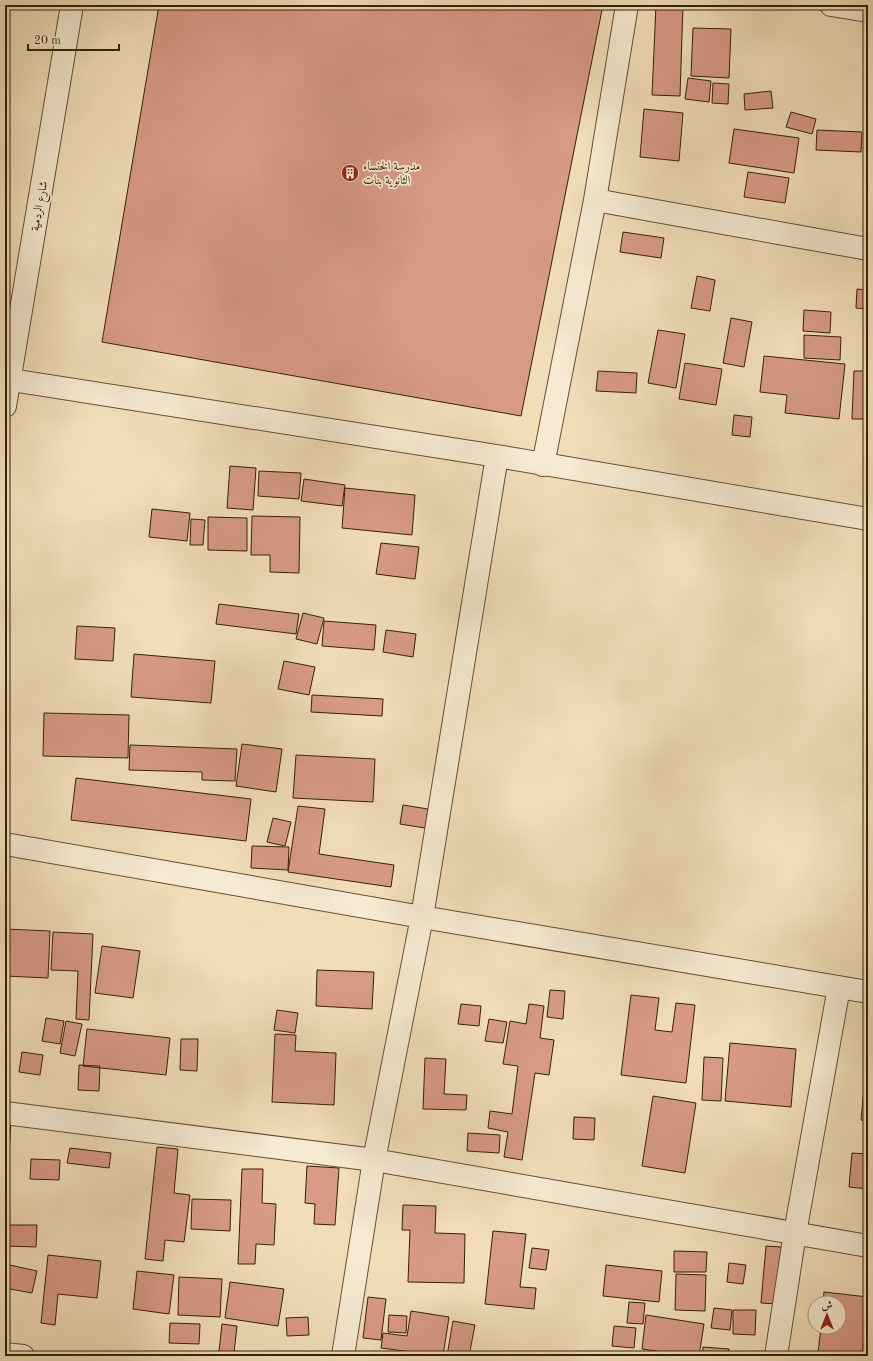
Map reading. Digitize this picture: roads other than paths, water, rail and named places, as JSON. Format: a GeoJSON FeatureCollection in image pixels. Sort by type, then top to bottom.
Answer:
{"type":"FeatureCollection","features":[{"type":"Feature","properties":{"kind":"street","name":"شارع الردمية"},"geometry":{"type":"LineString","coordinates":[[5,406],[7,379],[72,5]]}},
{"type":"Feature","properties":{"kind":"street"},"geometry":{"type":"LineString","coordinates":[[543,465],[595,200],[627,5]]}},
{"type":"Feature","properties":{"kind":"street"},"geometry":{"type":"LineString","coordinates":[[831,5],[868,11]]}},
{"type":"Feature","properties":{"kind":"street"},"geometry":{"type":"LineString","coordinates":[[595,200],[868,248]]}},
{"type":"Feature","properties":{"kind":"street"},"geometry":{"type":"LineString","coordinates":[[7,379],[497,456],[868,519]]}},
{"type":"Feature","properties":{"kind":"street"},"geometry":{"type":"LineString","coordinates":[[343,1356],[374,1160],[422,917],[497,456]]}},
{"type":"Feature","properties":{"kind":"street"},"geometry":{"type":"LineString","coordinates":[[5,844],[422,917],[868,992]]}},
{"type":"Feature","properties":{"kind":"street"},"geometry":{"type":"LineString","coordinates":[[776,1356],[794,1233],[839,987]]}},
{"type":"Feature","properties":{"kind":"street"},"geometry":{"type":"LineString","coordinates":[[5,1113],[374,1160],[868,1246]]}},
{"type":"Feature","properties":{"kind":"street"},"geometry":{"type":"LineString","coordinates":[[5,1354],[23,1356]]}},
{"type":"Feature","properties":{"kind":"place","name":"مدرسة الخنساء الثانوية بنات"},"geometry":{"type":"Point","coordinates":[350,173]}}]}
